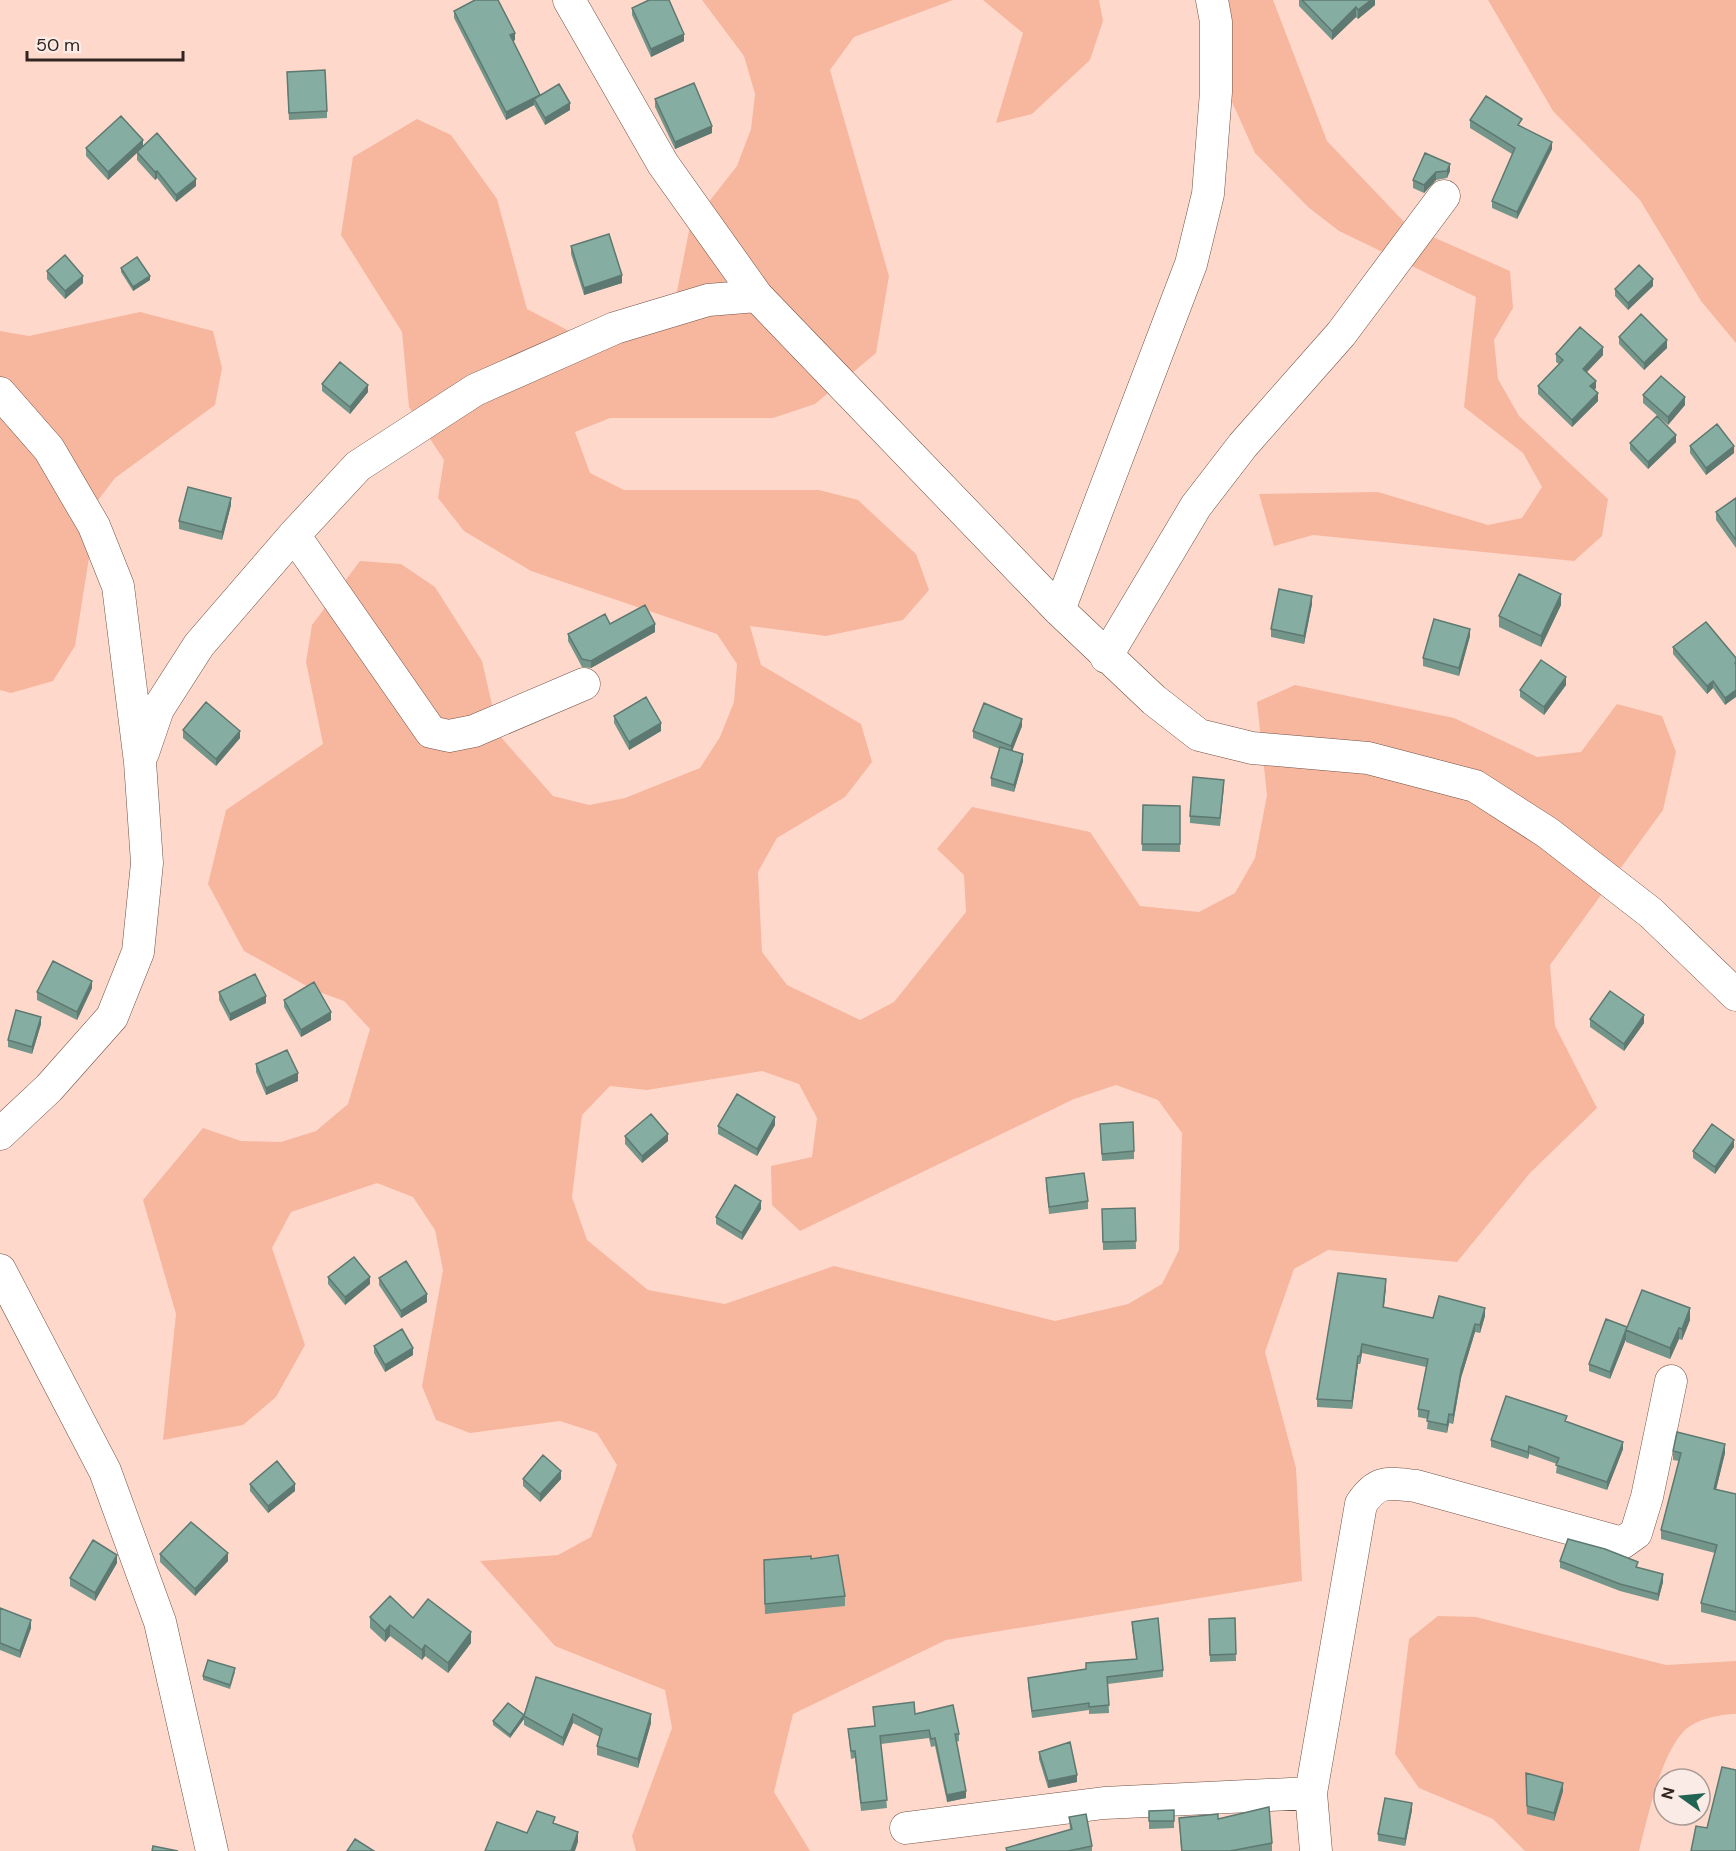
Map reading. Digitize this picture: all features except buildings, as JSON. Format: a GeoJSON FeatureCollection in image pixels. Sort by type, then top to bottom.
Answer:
{"type":"FeatureCollection","features":[{"type":"Feature","properties":{"kind":"street"},"geometry":{"type":"LineString","coordinates":[[569,0],[663,164],[757,296],[1059,610],[1154,700],[1199,735],[1252,748],[1368,758],[1475,786],[1548,833],[1651,914],[1736,995]]}},
{"type":"Feature","properties":{"kind":"street"},"geometry":{"type":"LineString","coordinates":[[1059,610],[1191,264],[1208,194],[1216,92],[1216,21],[1212,0]]}},
{"type":"Feature","properties":{"kind":"street"},"geometry":{"type":"LineString","coordinates":[[1106,657],[1197,506],[1243,445],[1341,334],[1444,196]]}},
{"type":"Feature","properties":{"kind":"street"},"geometry":{"type":"LineString","coordinates":[[708,300],[718,282],[718,244]]}},
{"type":"Feature","properties":{"kind":"street"},"geometry":{"type":"LineString","coordinates":[[140,762],[158,709],[199,645],[294,535],[358,466],[475,390],[615,328],[708,300],[757,296]]}},
{"type":"Feature","properties":{"kind":"street"},"geometry":{"type":"LineString","coordinates":[[0,393],[49,449],[94,526],[118,586],[140,762],[147,863],[138,952],[112,1017],[49,1088],[0,1134]]}},
{"type":"Feature","properties":{"kind":"street"},"geometry":{"type":"LineString","coordinates":[[294,535],[431,732],[449,736],[474,731],[584,684]]}},
{"type":"Feature","properties":{"kind":"street"},"geometry":{"type":"LineString","coordinates":[[0,1270],[105,1471],[160,1622],[212,1851]]}},
{"type":"Feature","properties":{"kind":"street"},"geometry":{"type":"LineString","coordinates":[[1316,1851],[1311,1793],[1361,1504],[1371,1489],[1387,1483],[1416,1486],[1622,1543],[1636,1533],[1647,1497],[1671,1381]]}},
{"type":"Feature","properties":{"kind":"street"},"geometry":{"type":"LineString","coordinates":[[906,1828],[1104,1803],[1311,1793]]}},
{"type":"Feature","properties":{"kind":"shaded area"},"geometry":{"type":"Polygon","coordinates":[[[702,0],[953,0],[854,37],[830,70],[889,276],[876,353],[815,404],[773,418],[610,418],[575,432],[590,473],[624,490],[819,490],[858,500],[916,554],[929,590],[903,620],[826,636],[750,626],[761,665],[861,724],[872,762],[845,797],[777,838],[758,872],[762,952],[787,985],[860,1020],[894,1002],[966,912],[964,875],[937,849],[972,807],[1090,832],[1140,906],[1199,912],[1235,893],[1255,858],[1267,795],[1257,702],[1295,685],[1454,718],[1537,757],[1581,752],[1617,704],[1662,716],[1676,752],[1663,810],[1550,965],[1555,1026],[1597,1108],[1530,1173],[1457,1262],[1328,1250],[1294,1269],[1265,1352],[1296,1468],[1302,1581],[946,1640],[793,1714],[774,1792],[810,1851],[636,1851],[632,1836],[672,1728],[665,1690],[555,1646],[480,1561],[558,1555],[591,1537],[617,1465],[597,1433],[560,1421],[470,1433],[436,1420],[422,1386],[443,1270],[435,1230],[413,1197],[377,1183],[291,1212],[272,1248],[305,1345],[276,1397],[243,1425],[163,1440],[176,1314],[143,1200],[203,1128],[241,1141],[281,1142],[316,1131],[348,1104],[370,1029],[344,1001],[314,990],[244,951],[208,884],[226,810],[323,744],[306,662],[312,625],[360,561],[401,564],[435,587],[482,661],[499,735],[553,796],[589,805],[625,798],[700,768],[720,737],[734,702],[737,664],[717,634],[531,571],[464,531],[438,498],[444,460],[409,407],[402,332],[341,235],[353,157],[417,119],[451,135],[497,199],[527,309],[598,346],[671,321],[690,226],[737,166],[751,129],[755,94],[744,56],[702,0]],[[762,1071],[647,1090],[610,1086],[582,1115],[572,1197],[587,1240],[648,1290],[725,1304],[834,1266],[1055,1321],[1128,1304],[1162,1284],[1179,1250],[1182,1133],[1158,1100],[1116,1085],[1074,1099],[800,1231],[772,1205],[771,1166],[812,1157],[817,1118],[799,1084],[762,1071]]]}},
{"type":"Feature","properties":{"kind":"shaded area"},"geometry":{"type":"Polygon","coordinates":[[[983,0],[1099,0],[1103,21],[1090,60],[1032,114],[996,123],[1023,33],[983,0]]]}},
{"type":"Feature","properties":{"kind":"shaded area"},"geometry":{"type":"Polygon","coordinates":[[[1212,0],[1273,0],[1327,141],[1408,226],[1510,271],[1513,308],[1494,340],[1498,379],[1519,416],[1608,499],[1602,536],[1574,561],[1313,535],[1274,546],[1259,494],[1378,492],[1488,525],[1522,518],[1542,487],[1523,453],[1464,407],[1476,297],[1339,231],[1308,207],[1255,153],[1215,64],[1212,0]]]}},
{"type":"Feature","properties":{"kind":"shaded area"},"geometry":{"type":"Polygon","coordinates":[[[1488,0],[1736,0],[1736,343],[1701,301],[1640,200],[1553,111],[1488,0]]]}},
{"type":"Feature","properties":{"kind":"shaded area"},"geometry":{"type":"Polygon","coordinates":[[[140,312],[213,331],[222,368],[215,405],[115,478],[92,508],[94,526],[75,646],[53,681],[11,693],[0,690],[0,331],[29,336],[140,312]]]}},
{"type":"Feature","properties":{"kind":"shaded area"},"geometry":{"type":"Polygon","coordinates":[[[1438,1616],[1476,1617],[1666,1665],[1736,1661],[1736,1714],[1716,1716],[1695,1723],[1684,1731],[1676,1742],[1664,1767],[1652,1767],[1652,1802],[1639,1851],[1525,1851],[1493,1819],[1419,1788],[1395,1754],[1409,1639],[1438,1616]]]}}]}
